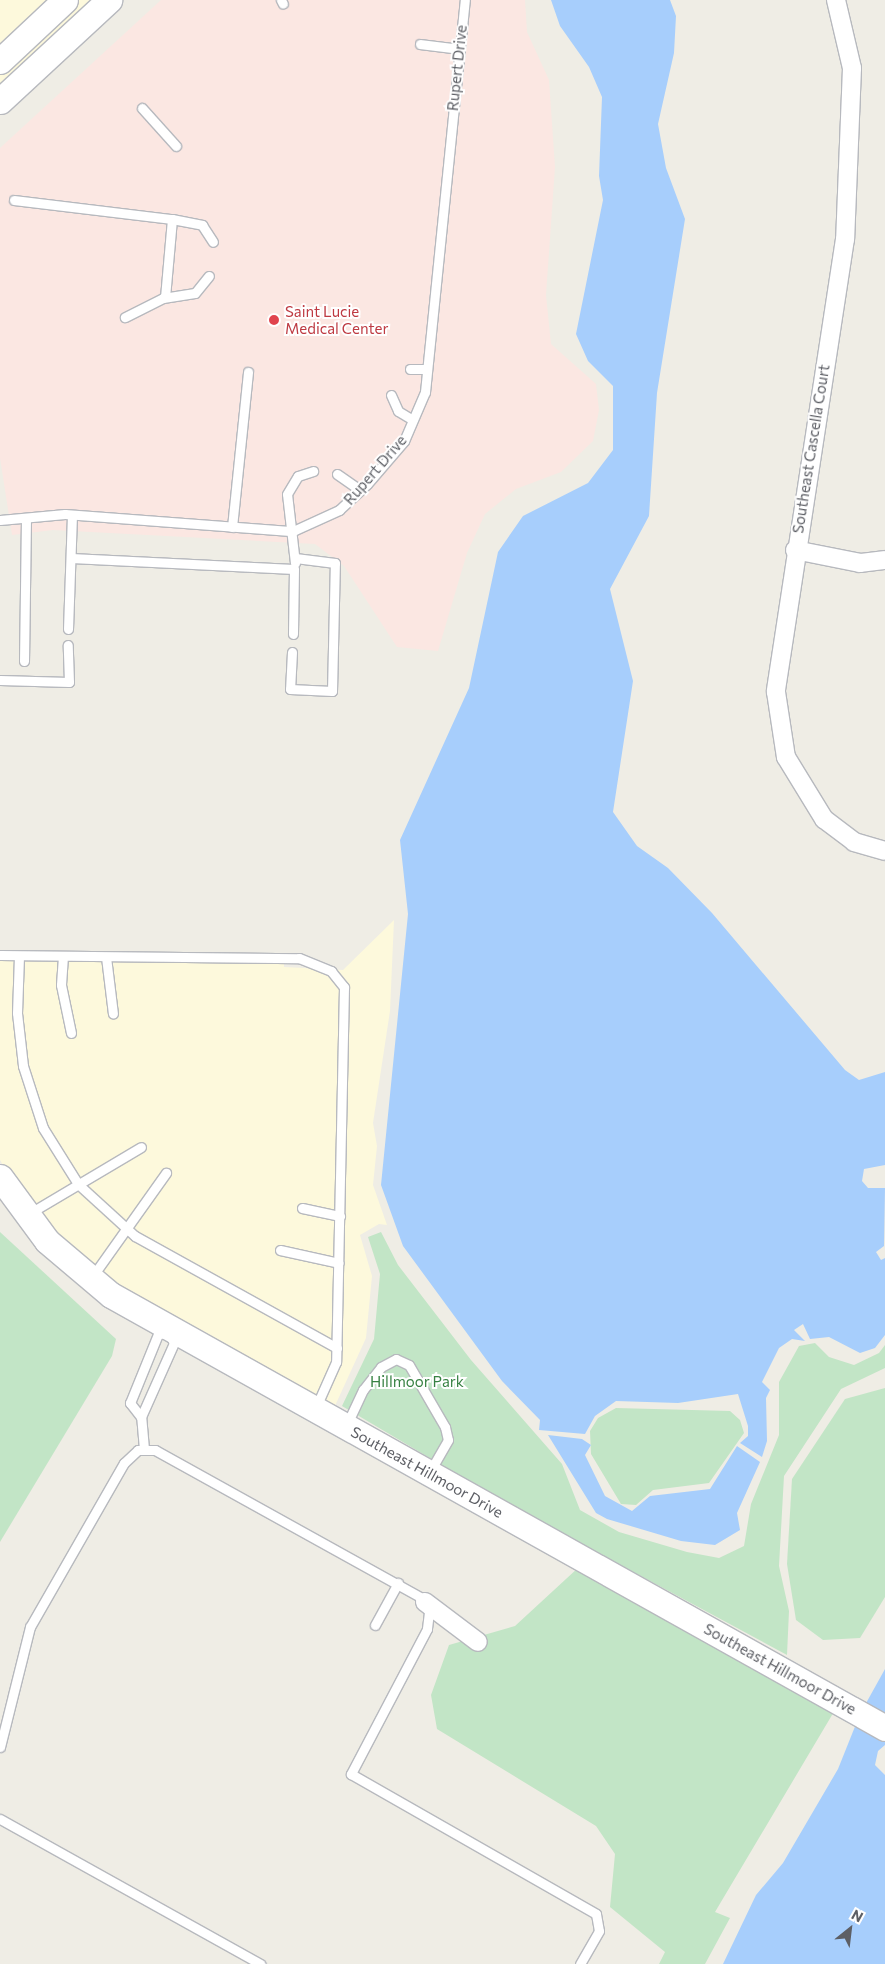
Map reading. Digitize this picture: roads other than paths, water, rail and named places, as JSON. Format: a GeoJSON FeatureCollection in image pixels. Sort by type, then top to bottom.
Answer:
{"type":"FeatureCollection","features":[{"type":"Feature","properties":{"kind":"street"},"geometry":{"type":"LineString","coordinates":[[2,55],[65,0]]}},
{"type":"Feature","properties":{"kind":"street"},"geometry":{"type":"LineString","coordinates":[[0,101],[109,0]]}},
{"type":"Feature","properties":{"kind":"street","name":"Southeast Cascella Court"},"geometry":{"type":"LineString","coordinates":[[836,0],[852,68],[845,239],[796,550],[776,692],[786,757],[824,819],[854,842],[885,851]]}},
{"type":"Feature","properties":{"kind":"street"},"geometry":{"type":"LineString","coordinates":[[796,550],[860,563],[885,560]]}},
{"type":"Feature","properties":{"kind":"street","name":"Southeast Hillmoor Drive"},"geometry":{"type":"LineString","coordinates":[[0,1177],[25,1216],[91,1279],[170,1331],[346,1426],[885,1728]]}},
{"type":"Feature","properties":{"kind":"street"},"geometry":{"type":"LineString","coordinates":[[425,1602],[478,1642]]}},
{"type":"Feature","properties":{"kind":"lane","name":"Rupert Drive"},"geometry":{"type":"LineString","coordinates":[[0,520],[72,515],[293,531],[339,510],[360,490],[404,441],[425,392],[458,49],[465,0]]}},
{"type":"Feature","properties":{"kind":"lane"},"geometry":{"type":"LineString","coordinates":[[420,44],[458,49]]}},
{"type":"Feature","properties":{"kind":"lane"},"geometry":{"type":"LineString","coordinates":[[142,108],[176,146]]}},
{"type":"Feature","properties":{"kind":"lane"},"geometry":{"type":"LineString","coordinates":[[14,200],[172,219],[202,225],[213,242]]}},
{"type":"Feature","properties":{"kind":"lane"},"geometry":{"type":"LineString","coordinates":[[163,298],[168,288],[172,219]]}},
{"type":"Feature","properties":{"kind":"lane"},"geometry":{"type":"LineString","coordinates":[[125,317],[163,298],[195,293],[209,276]]}},
{"type":"Feature","properties":{"kind":"lane"},"geometry":{"type":"LineString","coordinates":[[410,369],[427,369]]}},
{"type":"Feature","properties":{"kind":"lane"},"geometry":{"type":"LineString","coordinates":[[232,527],[248,372]]}},
{"type":"Feature","properties":{"kind":"lane"},"geometry":{"type":"LineString","coordinates":[[391,395],[398,411],[413,420]]}},
{"type":"Feature","properties":{"kind":"lane"},"geometry":{"type":"LineString","coordinates":[[293,634],[295,558],[293,531],[286,494],[298,476],[313,471]]}},
{"type":"Feature","properties":{"kind":"lane"},"geometry":{"type":"LineString","coordinates":[[338,474],[360,490]]}},
{"type":"Feature","properties":{"kind":"lane"},"geometry":{"type":"LineString","coordinates":[[68,629],[72,515]]}},
{"type":"Feature","properties":{"kind":"lane"},"geometry":{"type":"LineString","coordinates":[[24,661],[26,519]]}},
{"type":"Feature","properties":{"kind":"lane"},"geometry":{"type":"LineString","coordinates":[[71,558],[294,569]]}},
{"type":"Feature","properties":{"kind":"lane"},"geometry":{"type":"LineString","coordinates":[[292,652],[290,689],[332,691],[335,563],[295,558]]}},
{"type":"Feature","properties":{"kind":"lane"},"geometry":{"type":"LineString","coordinates":[[0,680],[69,682],[68,646]]}},
{"type":"Feature","properties":{"kind":"lane"},"geometry":{"type":"LineString","coordinates":[[0,955],[300,958],[331,971],[344,988],[336,1362],[315,1409]]}},
{"type":"Feature","properties":{"kind":"lane"},"geometry":{"type":"LineString","coordinates":[[19,956],[17,1012],[23,1066],[43,1128],[78,1184],[128,1231],[336,1348]]}},
{"type":"Feature","properties":{"kind":"lane"},"geometry":{"type":"LineString","coordinates":[[63,956],[61,985],[71,1034]]}},
{"type":"Feature","properties":{"kind":"lane"},"geometry":{"type":"LineString","coordinates":[[106,957],[113,1014]]}},
{"type":"Feature","properties":{"kind":"lane"},"geometry":{"type":"LineString","coordinates":[[25,1216],[141,1147]]}},
{"type":"Feature","properties":{"kind":"lane"},"geometry":{"type":"LineString","coordinates":[[91,1279],[128,1231],[166,1173]]}},
{"type":"Feature","properties":{"kind":"lane"},"geometry":{"type":"LineString","coordinates":[[302,1208],[340,1216]]}},
{"type":"Feature","properties":{"kind":"lane"},"geometry":{"type":"LineString","coordinates":[[280,1250],[339,1264]]}},
{"type":"Feature","properties":{"kind":"lane"},"geometry":{"type":"LineString","coordinates":[[141,1417],[130,1403],[158,1334],[170,1331],[174,1344],[141,1417],[144,1449]]}},
{"type":"Feature","properties":{"kind":"lane"},"geometry":{"type":"LineString","coordinates":[[346,1426],[362,1390],[381,1367],[396,1359],[409,1365],[445,1427],[448,1440],[429,1473]]}},
{"type":"Feature","properties":{"kind":"lane"},"geometry":{"type":"LineString","coordinates":[[0,1747],[30,1627],[124,1463],[144,1449],[155,1450],[398,1583],[425,1602],[428,1629],[350,1774],[596,1914],[599,1931],[580,1964]]}},
{"type":"Feature","properties":{"kind":"lane"},"geometry":{"type":"LineString","coordinates":[[375,1625],[398,1583]]}},
{"type":"Feature","properties":{"kind":"lane"},"geometry":{"type":"LineString","coordinates":[[0,1819],[260,1964]]}},
{"type":"Feature","properties":{"kind":"water"},"geometry":{"type":"Polygon","coordinates":[[[551,0],[670,0],[676,16],[674,53],[658,124],[666,168],[685,219],[657,393],[649,516],[610,589],[633,681],[613,812],[637,846],[668,868],[712,913],[845,1070],[859,1080],[885,1072],[885,1165],[864,1169],[862,1181],[868,1188],[885,1188],[884,1246],[876,1252],[881,1260],[885,1258],[885,1335],[875,1348],[860,1353],[829,1337],[810,1339],[803,1324],[794,1330],[805,1341],[792,1339],[779,1348],[762,1382],[770,1390],[766,1398],[767,1441],[762,1457],[740,1443],[748,1436],[748,1426],[738,1394],[678,1403],[616,1401],[595,1416],[585,1434],[539,1430],[540,1420],[502,1381],[403,1246],[381,1185],[408,914],[400,840],[469,688],[498,552],[523,516],[588,483],[613,450],[613,386],[588,361],[576,334],[603,200],[599,176],[602,97],[589,67],[560,26],[551,0]]]}},
{"type":"Feature","properties":{"kind":"water"},"geometry":{"type":"Polygon","coordinates":[[[548,1435],[582,1439],[591,1445],[585,1455],[605,1496],[632,1511],[650,1496],[710,1489],[737,1446],[760,1462],[737,1513],[740,1530],[715,1545],[681,1541],[607,1519],[596,1513],[548,1435]]]}},
{"type":"Feature","properties":{"kind":"water"},"geometry":{"type":"Polygon","coordinates":[[[885,1669],[885,1745],[878,1751],[875,1765],[885,1775],[885,1964],[723,1964],[756,1895],[783,1863],[838,1769],[860,1714],[885,1669]]]}},
{"type":"Feature","properties":{"kind":"place","name":"Saint Lucie Medical Center"},"geometry":{"type":"Point","coordinates":[274,320]}},
{"type":"Feature","properties":{"kind":"park label","name":"Hillmoor Park"},"geometry":{"type":"Point","coordinates":[417,1382]}}]}
